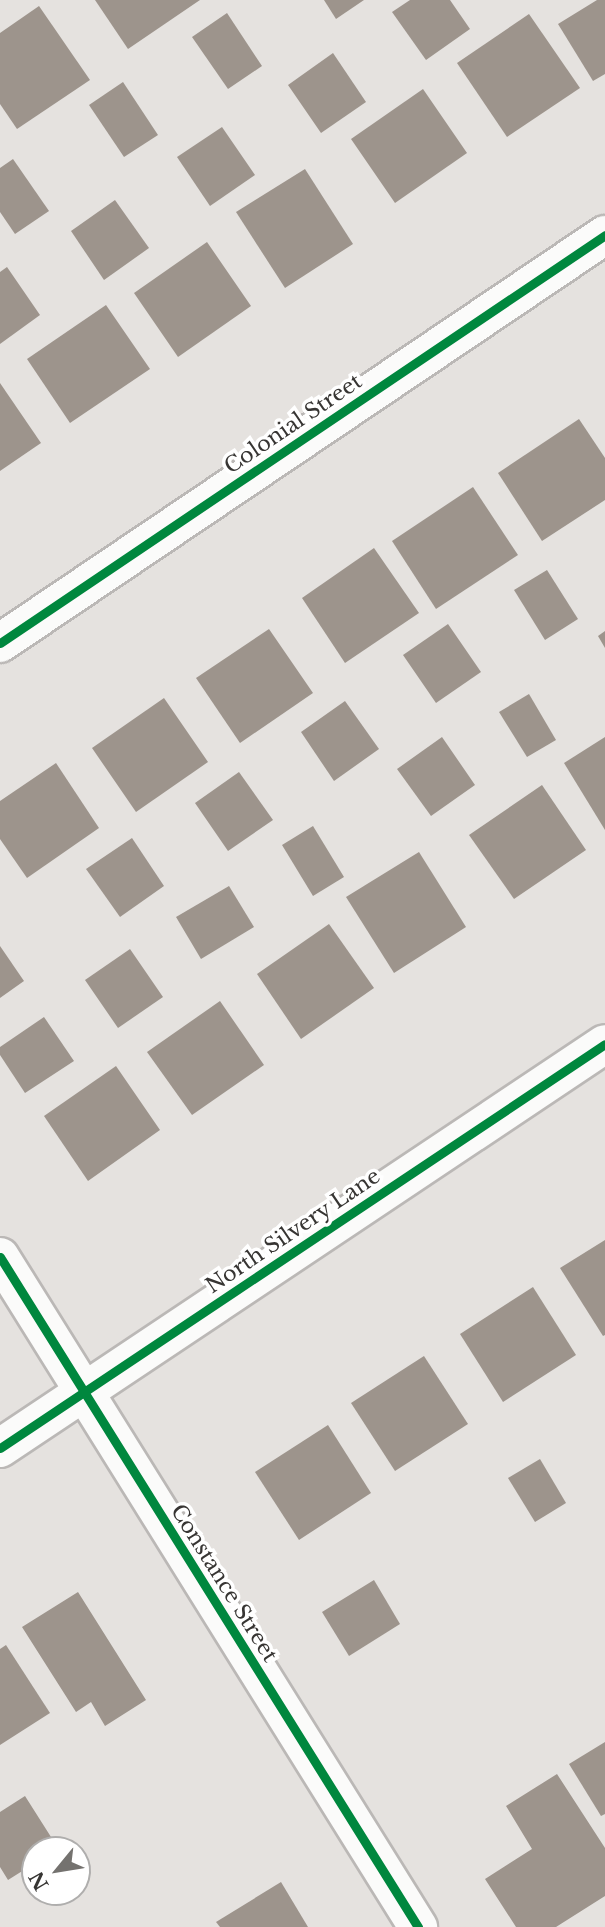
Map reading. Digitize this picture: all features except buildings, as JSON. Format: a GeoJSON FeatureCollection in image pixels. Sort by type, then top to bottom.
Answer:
{"type":"FeatureCollection","features":[{"type":"Feature","properties":{"kind":"street","name":"Colonial Street"},"geometry":{"type":"LineString","coordinates":[[0,643],[605,235]]}},
{"type":"Feature","properties":{"kind":"street","name":"North Silvery Lane"},"geometry":{"type":"LineString","coordinates":[[0,1448],[605,1044]]}},
{"type":"Feature","properties":{"kind":"street","name":"Constance Street"},"geometry":{"type":"LineString","coordinates":[[0,1257],[418,1927]]}},
{"type":"Feature","properties":{"kind":"cycle path"},"geometry":{"type":"LineString","coordinates":[[0,643],[605,235]]}},
{"type":"Feature","properties":{"kind":"cycle path"},"geometry":{"type":"LineString","coordinates":[[0,1448],[605,1044]]}},
{"type":"Feature","properties":{"kind":"cycle path"},"geometry":{"type":"LineString","coordinates":[[0,1257],[418,1927]]}}]}
